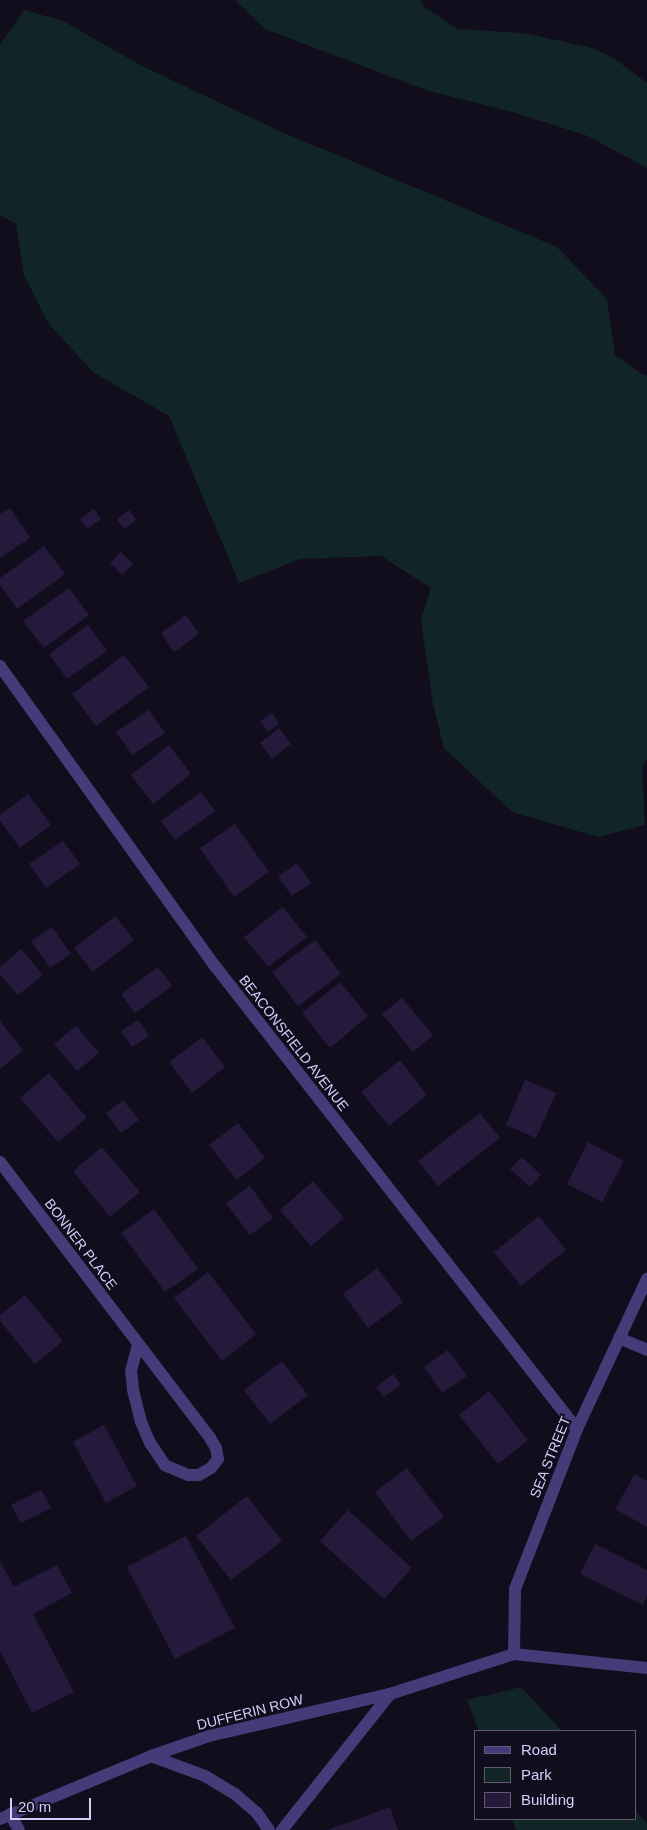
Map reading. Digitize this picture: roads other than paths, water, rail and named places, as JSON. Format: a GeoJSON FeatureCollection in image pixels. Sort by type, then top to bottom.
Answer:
{"type":"FeatureCollection","features":[{"type":"Feature","properties":{"kind":"street","name":"BEACONSFIELD AVENUE"},"geometry":{"type":"LineString","coordinates":[[0,666],[215,966],[577,1429]]}},
{"type":"Feature","properties":{"kind":"street","name":"BONNER PLACE"},"geometry":{"type":"LineString","coordinates":[[0,1162],[138,1344],[216,1448],[218,1459],[211,1468],[199,1475],[188,1475],[164,1465],[150,1443],[141,1422],[133,1389],[131,1372],[138,1344]]}},
{"type":"Feature","properties":{"kind":"street","name":"SEA STREET"},"geometry":{"type":"LineString","coordinates":[[514,1654],[515,1588],[577,1429],[647,1279]]}},
{"type":"Feature","properties":{"kind":"street"},"geometry":{"type":"LineString","coordinates":[[619,1338],[647,1350]]}},
{"type":"Feature","properties":{"kind":"street"},"geometry":{"type":"LineString","coordinates":[[514,1654],[647,1668]]}},
{"type":"Feature","properties":{"kind":"street","name":"DUFFERIN ROW"},"geometry":{"type":"LineString","coordinates":[[5,1817],[151,1756],[210,1736],[390,1694],[514,1654]]}},
{"type":"Feature","properties":{"kind":"street"},"geometry":{"type":"LineString","coordinates":[[282,1830],[390,1694]]}},
{"type":"Feature","properties":{"kind":"street"},"geometry":{"type":"LineString","coordinates":[[151,1756],[206,1776],[242,1800],[257,1813],[269,1830]]}},
{"type":"Feature","properties":{"kind":"street"},"geometry":{"type":"LineString","coordinates":[[5,1817],[19,1830]]}}]}
